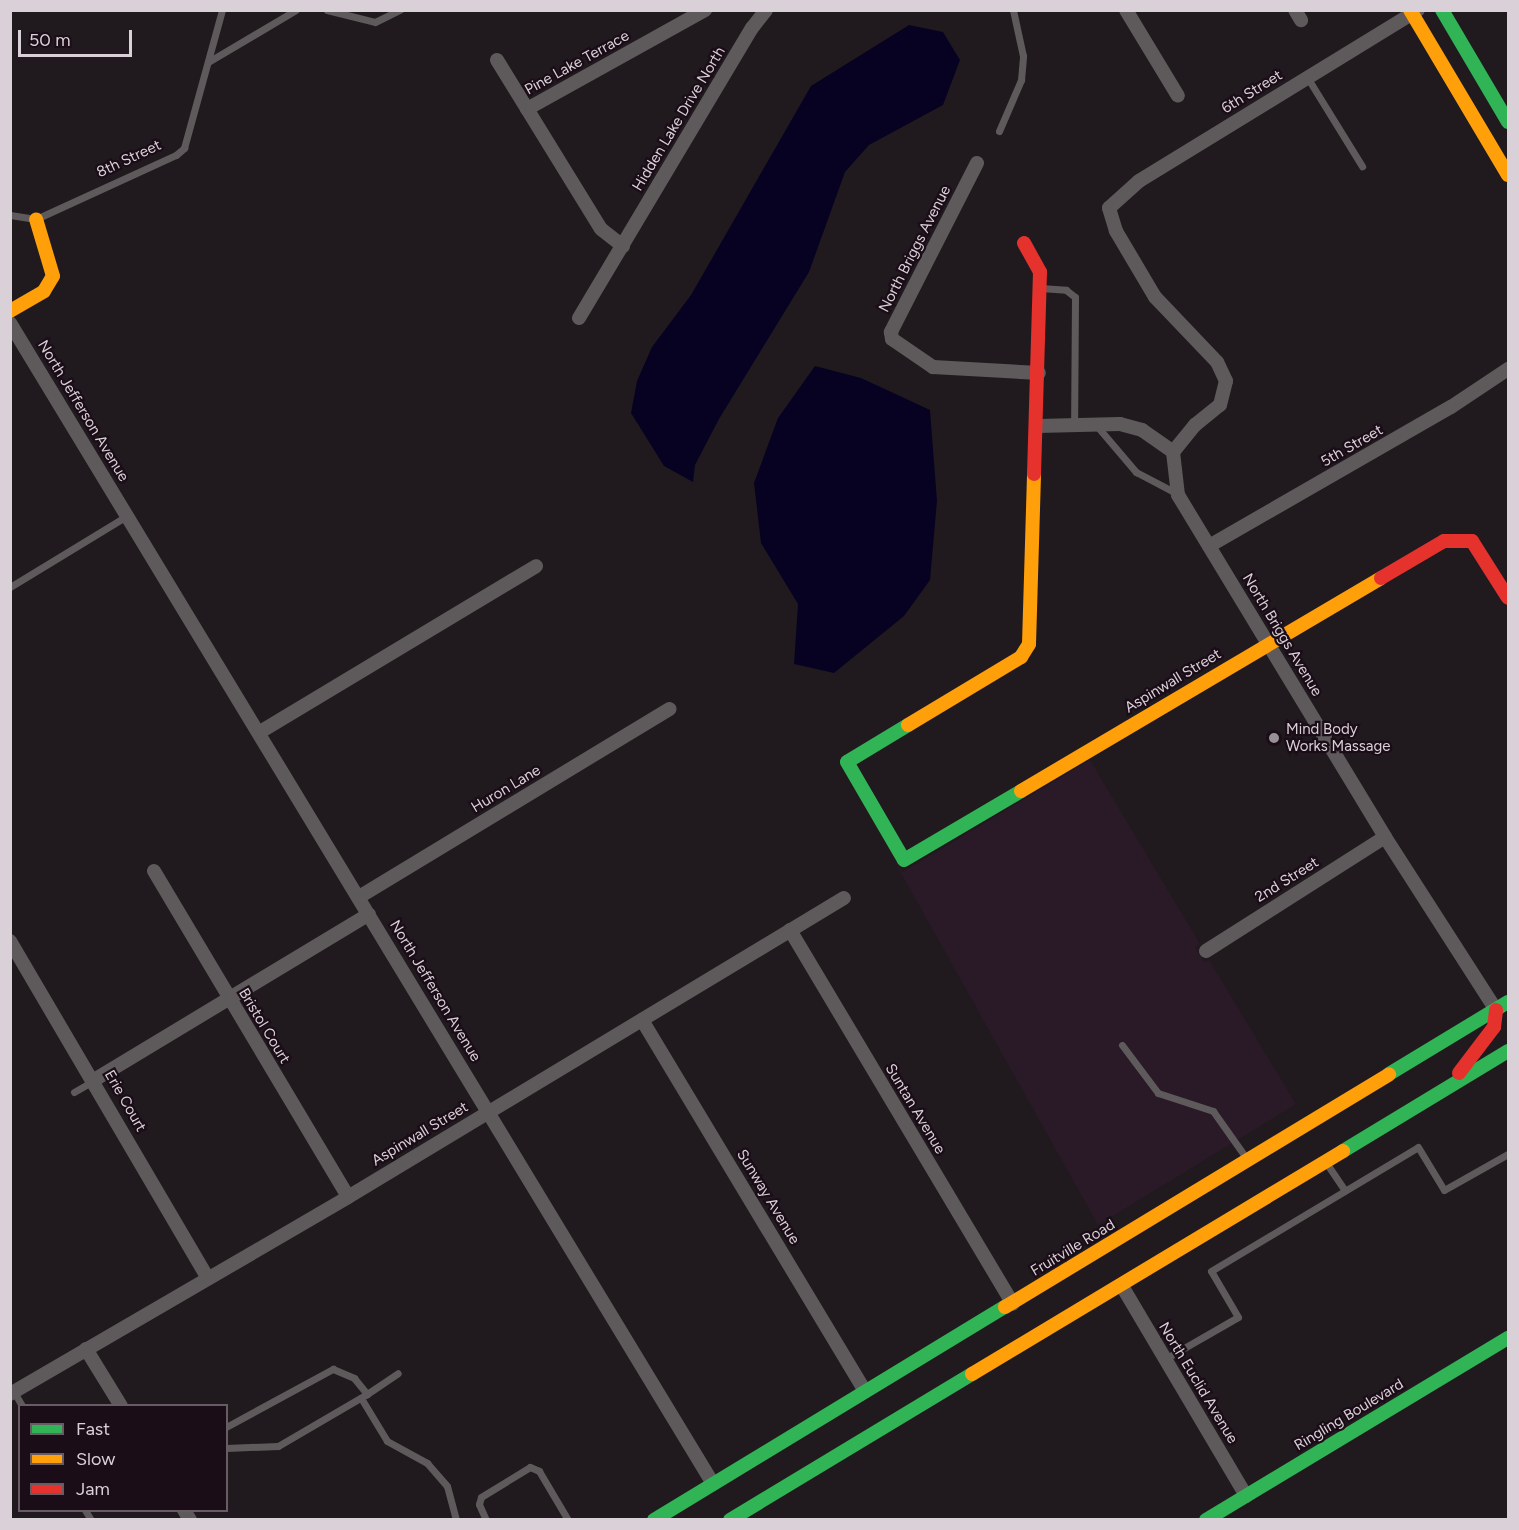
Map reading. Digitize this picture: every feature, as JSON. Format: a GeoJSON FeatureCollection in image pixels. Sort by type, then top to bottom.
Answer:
{"type":"FeatureCollection","features":[{"type":"Feature","properties":{"kind":"main road"},"geometry":{"type":"LineString","coordinates":[[1442,10],[1509,122]]}},
{"type":"Feature","properties":{"kind":"main road"},"geometry":{"type":"LineString","coordinates":[[1413,12],[1509,175]]}},
{"type":"Feature","properties":{"kind":"main road"},"geometry":{"type":"LineString","coordinates":[[10,311],[44,291],[53,276],[36,219]]}},
{"type":"Feature","properties":{"kind":"main road"},"geometry":{"type":"LineString","coordinates":[[1024,243],[1040,272],[1038,426]]}},
{"type":"Feature","properties":{"kind":"main road","name":"Aspinwall Street"},"geometry":{"type":"LineString","coordinates":[[1038,426],[1026,651],[847,763],[904,860],[1435,545],[1461,538],[1476,545],[1509,598]]}},
{"type":"Feature","properties":{"kind":"main road","name":"Fruitville Road"},"geometry":{"type":"LineString","coordinates":[[654,1520],[1509,1002]]}},
{"type":"Feature","properties":{"kind":"main road"},"geometry":{"type":"LineString","coordinates":[[1440,1093],[1480,1050],[1494,1027],[1496,1010]]}},
{"type":"Feature","properties":{"kind":"main road"},"geometry":{"type":"LineString","coordinates":[[730,1520],[1509,1051]]}},
{"type":"Feature","properties":{"kind":"main road","name":"Ringling Boulevard"},"geometry":{"type":"LineString","coordinates":[[1206,1520],[1509,1338]]}},
{"type":"Feature","properties":{"kind":"street","name":"Pine Lake Terrace"},"geometry":{"type":"LineString","coordinates":[[527,109],[705,10]]}},
{"type":"Feature","properties":{"kind":"street","name":"Hidden Lake Drive North"},"geometry":{"type":"LineString","coordinates":[[579,318],[752,28],[766,10]]}},
{"type":"Feature","properties":{"kind":"street"},"geometry":{"type":"LineString","coordinates":[[1126,10],[1178,96]]}},
{"type":"Feature","properties":{"kind":"street","name":"6th Street"},"geometry":{"type":"LineString","coordinates":[[1173,452],[1195,425],[1220,405],[1226,381],[1217,362],[1155,297],[1116,231],[1109,208],[1133,185],[1413,12]]}},
{"type":"Feature","properties":{"kind":"street","name":"Pine Lake Terrace"},"geometry":{"type":"LineString","coordinates":[[497,60],[601,229],[623,246]]}},
{"type":"Feature","properties":{"kind":"street","name":"North Briggs Avenue"},"geometry":{"type":"LineString","coordinates":[[977,163],[891,332],[892,339],[933,367],[1039,373]]}},
{"type":"Feature","properties":{"kind":"street","name":"North Jefferson Avenue"},"geometry":{"type":"LineString","coordinates":[[10,323],[260,732],[713,1484]]}},
{"type":"Feature","properties":{"kind":"street","name":"5th Street"},"geometry":{"type":"LineString","coordinates":[[1209,546],[1451,407],[1509,369]]}},
{"type":"Feature","properties":{"kind":"street"},"geometry":{"type":"LineString","coordinates":[[1038,426],[1095,423],[1142,430],[1173,452]]}},
{"type":"Feature","properties":{"kind":"street","name":"North Briggs Avenue"},"geometry":{"type":"LineString","coordinates":[[1173,452],[1178,495],[1385,837],[1496,1010]]}},
{"type":"Feature","properties":{"kind":"street"},"geometry":{"type":"LineString","coordinates":[[260,732],[536,566]]}},
{"type":"Feature","properties":{"kind":"street","name":"Huron Lane"},"geometry":{"type":"LineString","coordinates":[[359,897],[670,709]]}},
{"type":"Feature","properties":{"kind":"street","name":"2nd Street"},"geometry":{"type":"LineString","coordinates":[[1206,951],[1385,837]]}},
{"type":"Feature","properties":{"kind":"street","name":"Bristol Court"},"geometry":{"type":"LineString","coordinates":[[154,871],[348,1197]]}},
{"type":"Feature","properties":{"kind":"street","name":"Aspinwall Street"},"geometry":{"type":"LineString","coordinates":[[12,1393],[348,1197],[844,898]]}},
{"type":"Feature","properties":{"kind":"street"},"geometry":{"type":"LineString","coordinates":[[94,1080],[369,914]]}},
{"type":"Feature","properties":{"kind":"street","name":"Suntan Avenue"},"geometry":{"type":"LineString","coordinates":[[790,930],[1013,1304]]}},
{"type":"Feature","properties":{"kind":"street","name":"Erie Court"},"geometry":{"type":"LineString","coordinates":[[10,941],[94,1080],[208,1278]]}},
{"type":"Feature","properties":{"kind":"street","name":"Sunway Avenue"},"geometry":{"type":"LineString","coordinates":[[642,1020],[865,1391]]}},
{"type":"Feature","properties":{"kind":"street","name":"North Euclid Avenue"},"geometry":{"type":"LineString","coordinates":[[1122,1286],[1246,1496]]}},
{"type":"Feature","properties":{"kind":"street"},"geometry":{"type":"LineString","coordinates":[[86,1349],[120,1404]]}},
{"type":"Feature","properties":{"kind":"lane","name":"8th Street"},"geometry":{"type":"LineString","coordinates":[[36,219],[176,155],[190,136],[222,10]]}},
{"type":"Feature","properties":{"kind":"lane"},"geometry":{"type":"LineString","coordinates":[[208,62],[296,10]]}},
{"type":"Feature","properties":{"kind":"lane"},"geometry":{"type":"LineString","coordinates":[[327,10],[375,22],[400,10]]}},
{"type":"Feature","properties":{"kind":"lane"},"geometry":{"type":"LineString","coordinates":[[999,131],[1021,80],[1021,34],[1013,10]]}},
{"type":"Feature","properties":{"kind":"lane"},"geometry":{"type":"LineString","coordinates":[[1307,77],[1362,166]]}},
{"type":"Feature","properties":{"kind":"lane"},"geometry":{"type":"LineString","coordinates":[[10,215],[36,219]]}},
{"type":"Feature","properties":{"kind":"lane"},"geometry":{"type":"LineString","coordinates":[[1040,288],[1066,290],[1075,297],[1074,425]]}},
{"type":"Feature","properties":{"kind":"lane"},"geometry":{"type":"LineString","coordinates":[[1095,423],[1137,472],[1178,495]]}},
{"type":"Feature","properties":{"kind":"lane"},"geometry":{"type":"LineString","coordinates":[[10,588],[127,516]]}},
{"type":"Feature","properties":{"kind":"lane"},"geometry":{"type":"LineString","coordinates":[[1122,1045],[1158,1092],[1213,1111],[1248,1161]]}},
{"type":"Feature","properties":{"kind":"lane"},"geometry":{"type":"LineString","coordinates":[[74,1092],[94,1080]]}},
{"type":"Feature","properties":{"kind":"lane"},"geometry":{"type":"LineString","coordinates":[[1165,1359],[1239,1317],[1211,1271],[1418,1147],[1444,1190],[1509,1154]]}},
{"type":"Feature","properties":{"kind":"lane"},"geometry":{"type":"LineString","coordinates":[[1325,1162],[1345,1191]]}},
{"type":"Feature","properties":{"kind":"lane"},"geometry":{"type":"LineString","coordinates":[[228,1426],[333,1369],[354,1378],[387,1441],[427,1463],[447,1486],[456,1520]]}},
{"type":"Feature","properties":{"kind":"lane"},"geometry":{"type":"LineString","coordinates":[[228,1448],[272,1448],[364,1396],[398,1373]]}},
{"type":"Feature","properties":{"kind":"lane"},"geometry":{"type":"LineString","coordinates":[[486,1520],[478,1504],[480,1497],[530,1467],[539,1471],[568,1520]]}},
{"type":"Feature","properties":{"kind":"shaded area"},"geometry":{"type":"Polygon","coordinates":[[[909,25],[943,32],[960,60],[943,105],[869,145],[845,172],[809,272],[719,419],[695,465],[693,482],[664,466],[631,413],[637,381],[652,347],[691,295],[811,86],[909,25]]]}},
{"type":"Feature","properties":{"kind":"shaded area"},"geometry":{"type":"Polygon","coordinates":[[[815,366],[861,378],[930,410],[937,501],[930,580],[904,616],[834,673],[794,664],[798,604],[761,543],[754,483],[778,418],[815,366]]]}},
{"type":"Feature","properties":{"kind":"shaded area"},"geometry":{"type":"Polygon","coordinates":[[[1090,760],[1200,944],[1195,948],[1204,962],[1209,960],[1296,1104],[1098,1225],[893,859],[903,872],[1090,760]]]}},
{"type":"Feature","properties":{"kind":"traffic: fast"},"geometry":{"type":"LineString","coordinates":[[1442,10],[1508,122]]}},
{"type":"Feature","properties":{"kind":"traffic: fast"},"geometry":{"type":"LineString","coordinates":[[908,725],[847,762],[904,860],[1021,791]]}},
{"type":"Feature","properties":{"kind":"traffic: fast"},"geometry":{"type":"LineString","coordinates":[[1389,1074],[1508,1002]]}},
{"type":"Feature","properties":{"kind":"traffic: fast"},"geometry":{"type":"LineString","coordinates":[[1343,1151],[1508,1051]]}},
{"type":"Feature","properties":{"kind":"traffic: fast"},"geometry":{"type":"LineString","coordinates":[[654,1520],[1005,1307]]}},
{"type":"Feature","properties":{"kind":"traffic: fast"},"geometry":{"type":"LineString","coordinates":[[1206,1520],[1508,1338]]}},
{"type":"Feature","properties":{"kind":"traffic: fast"},"geometry":{"type":"LineString","coordinates":[[730,1520],[972,1374]]}},
{"type":"Feature","properties":{"kind":"traffic: slow"},"geometry":{"type":"LineString","coordinates":[[1410,10],[1508,175]]}},
{"type":"Feature","properties":{"kind":"traffic: slow"},"geometry":{"type":"LineString","coordinates":[[10,311],[44,291],[53,276],[36,219]]}},
{"type":"Feature","properties":{"kind":"traffic: slow"},"geometry":{"type":"LineString","coordinates":[[908,725],[1021,657],[1029,644],[1034,474]]}},
{"type":"Feature","properties":{"kind":"traffic: slow"},"geometry":{"type":"LineString","coordinates":[[1021,791],[1381,578]]}},
{"type":"Feature","properties":{"kind":"traffic: slow"},"geometry":{"type":"LineString","coordinates":[[1005,1307],[1389,1074]]}},
{"type":"Feature","properties":{"kind":"traffic: slow"},"geometry":{"type":"LineString","coordinates":[[972,1374],[1343,1151]]}},
{"type":"Feature","properties":{"kind":"traffic: jam"},"geometry":{"type":"LineString","coordinates":[[1024,243],[1040,272],[1034,474]]}},
{"type":"Feature","properties":{"kind":"traffic: jam"},"geometry":{"type":"LineString","coordinates":[[1381,578],[1444,541],[1472,541],[1508,598]]}},
{"type":"Feature","properties":{"kind":"traffic: jam"},"geometry":{"type":"LineString","coordinates":[[1459,1073],[1494,1027],[1496,1010]]}},
{"type":"Feature","properties":{"kind":"place","name":"Mind Body Works Massage"},"geometry":{"type":"Point","coordinates":[1274,738]}}]}
